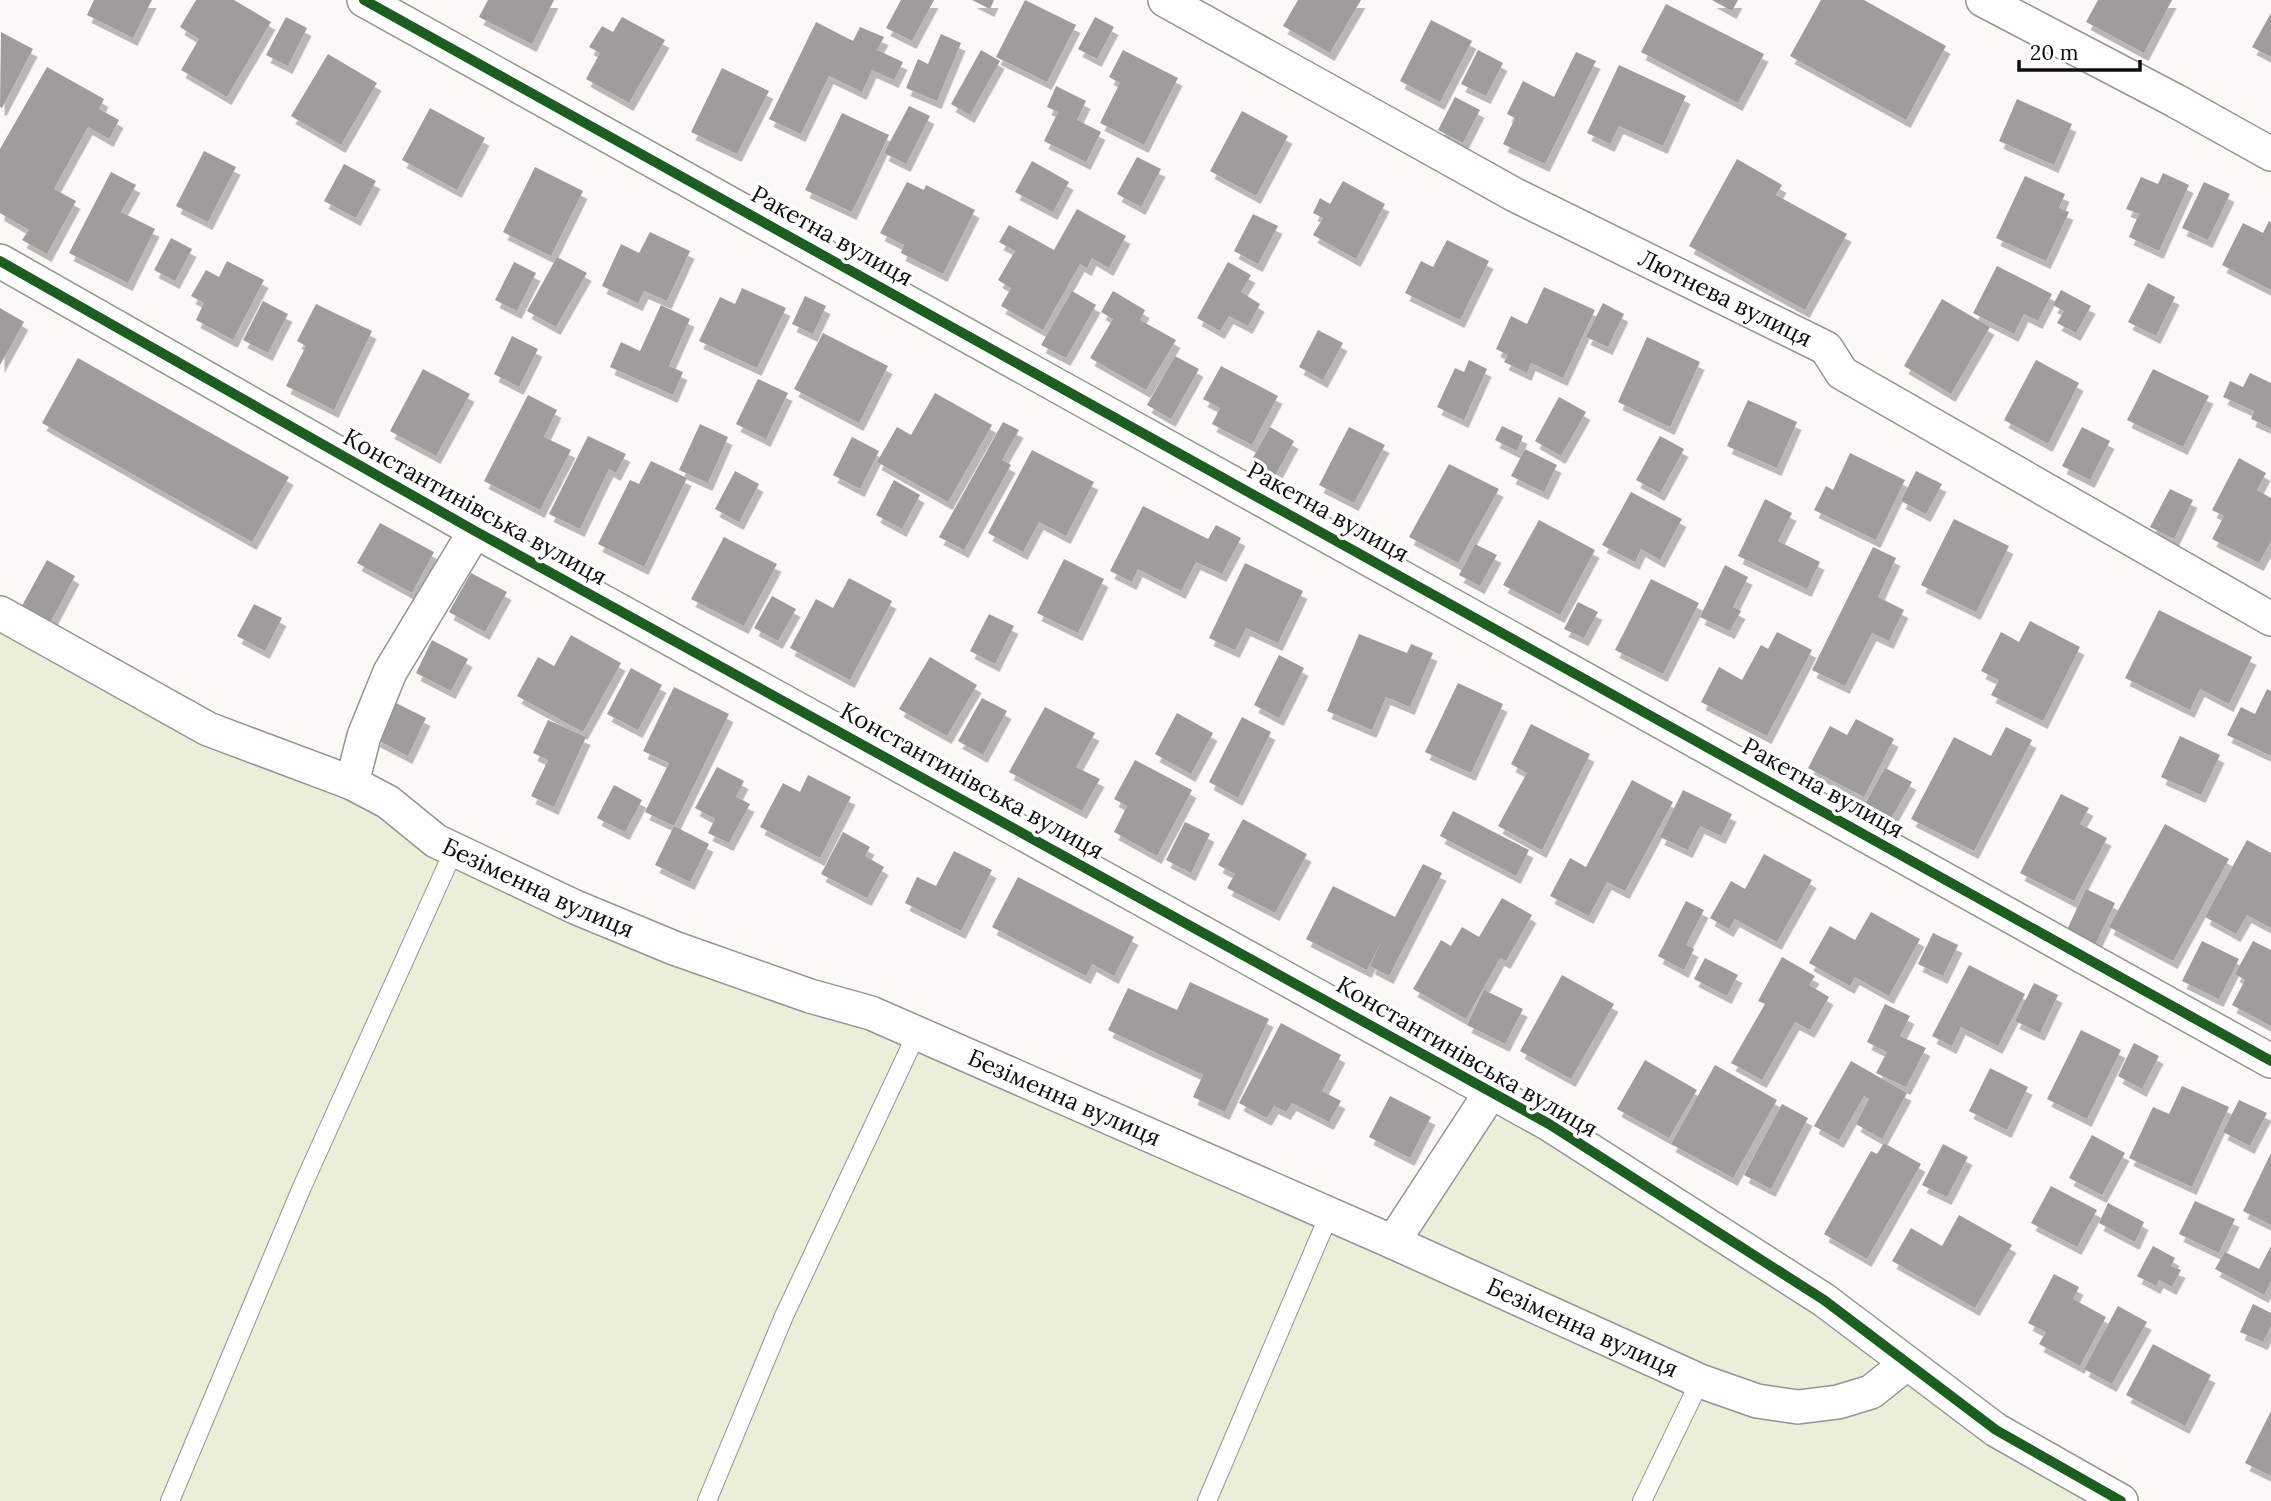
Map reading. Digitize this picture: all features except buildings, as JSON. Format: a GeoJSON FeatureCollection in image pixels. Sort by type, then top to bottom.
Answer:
{"type":"FeatureCollection","features":[{"type":"Feature","properties":{"kind":"street","name":"Ракетна вулиця"},"geometry":{"type":"LineString","coordinates":[[364,0],[2271,1061]]}},
{"type":"Feature","properties":{"kind":"street","name":"Лютнева вулиця"},"geometry":{"type":"LineString","coordinates":[[1165,0],[1515,195],[1826,348],[1842,373],[2271,619]]}},
{"type":"Feature","properties":{"kind":"street"},"geometry":{"type":"LineString","coordinates":[[1983,0],[2271,154]]}},
{"type":"Feature","properties":{"kind":"street","name":"Константинівська вулиця"},"geometry":{"type":"LineString","coordinates":[[0,261],[475,531],[1549,1124],[1824,1300],[1906,1364]]}},
{"type":"Feature","properties":{"kind":"street"},"geometry":{"type":"LineString","coordinates":[[352,783],[364,736],[390,672],[475,531]]}},
{"type":"Feature","properties":{"kind":"street","name":"Безіменна вулиця"},"geometry":{"type":"LineString","coordinates":[[0,613],[208,729],[352,783],[388,802],[436,841],[575,907],[674,948],[810,996],[871,1013],[1393,1242],[1700,1381],[1757,1401],[1798,1408],[1838,1402],[1871,1392],[1906,1364]]}},
{"type":"Feature","properties":{"kind":"street"},"geometry":{"type":"LineString","coordinates":[[1393,1242],[1491,1092]]}},
{"type":"Feature","properties":{"kind":"street"},"geometry":{"type":"LineString","coordinates":[[1906,1364],[1996,1430],[2121,1501]]}},
{"type":"Feature","properties":{"kind":"lane"},"geometry":{"type":"LineString","coordinates":[[170,1501],[302,1187],[454,850]]}},
{"type":"Feature","properties":{"kind":"lane"},"geometry":{"type":"LineString","coordinates":[[707,1501],[785,1316],[916,1033]]}},
{"type":"Feature","properties":{"kind":"lane"},"geometry":{"type":"LineString","coordinates":[[1207,1501],[1329,1214]]}},
{"type":"Feature","properties":{"kind":"lane"},"geometry":{"type":"LineString","coordinates":[[1642,1501],[1700,1381]]}},
{"type":"Feature","properties":{"kind":"green space"},"geometry":{"type":"Polygon","coordinates":[[[0,623],[206,736],[1755,1407],[1908,1379],[2100,1501],[0,1501],[0,623]]]}},
{"type":"Feature","properties":{"kind":"green space"},"geometry":{"type":"Polygon","coordinates":[[[1493,1119],[1516,1119],[1868,1346],[1876,1369],[1866,1384],[1759,1394],[1417,1235],[1417,1225],[1493,1119]]]}},
{"type":"Feature","properties":{"kind":"cycle path"},"geometry":{"type":"LineString","coordinates":[[364,0],[2271,1061]]}},
{"type":"Feature","properties":{"kind":"cycle path"},"geometry":{"type":"LineString","coordinates":[[0,261],[475,531],[1549,1124],[1824,1300],[1996,1430],[2121,1501]]}}]}
